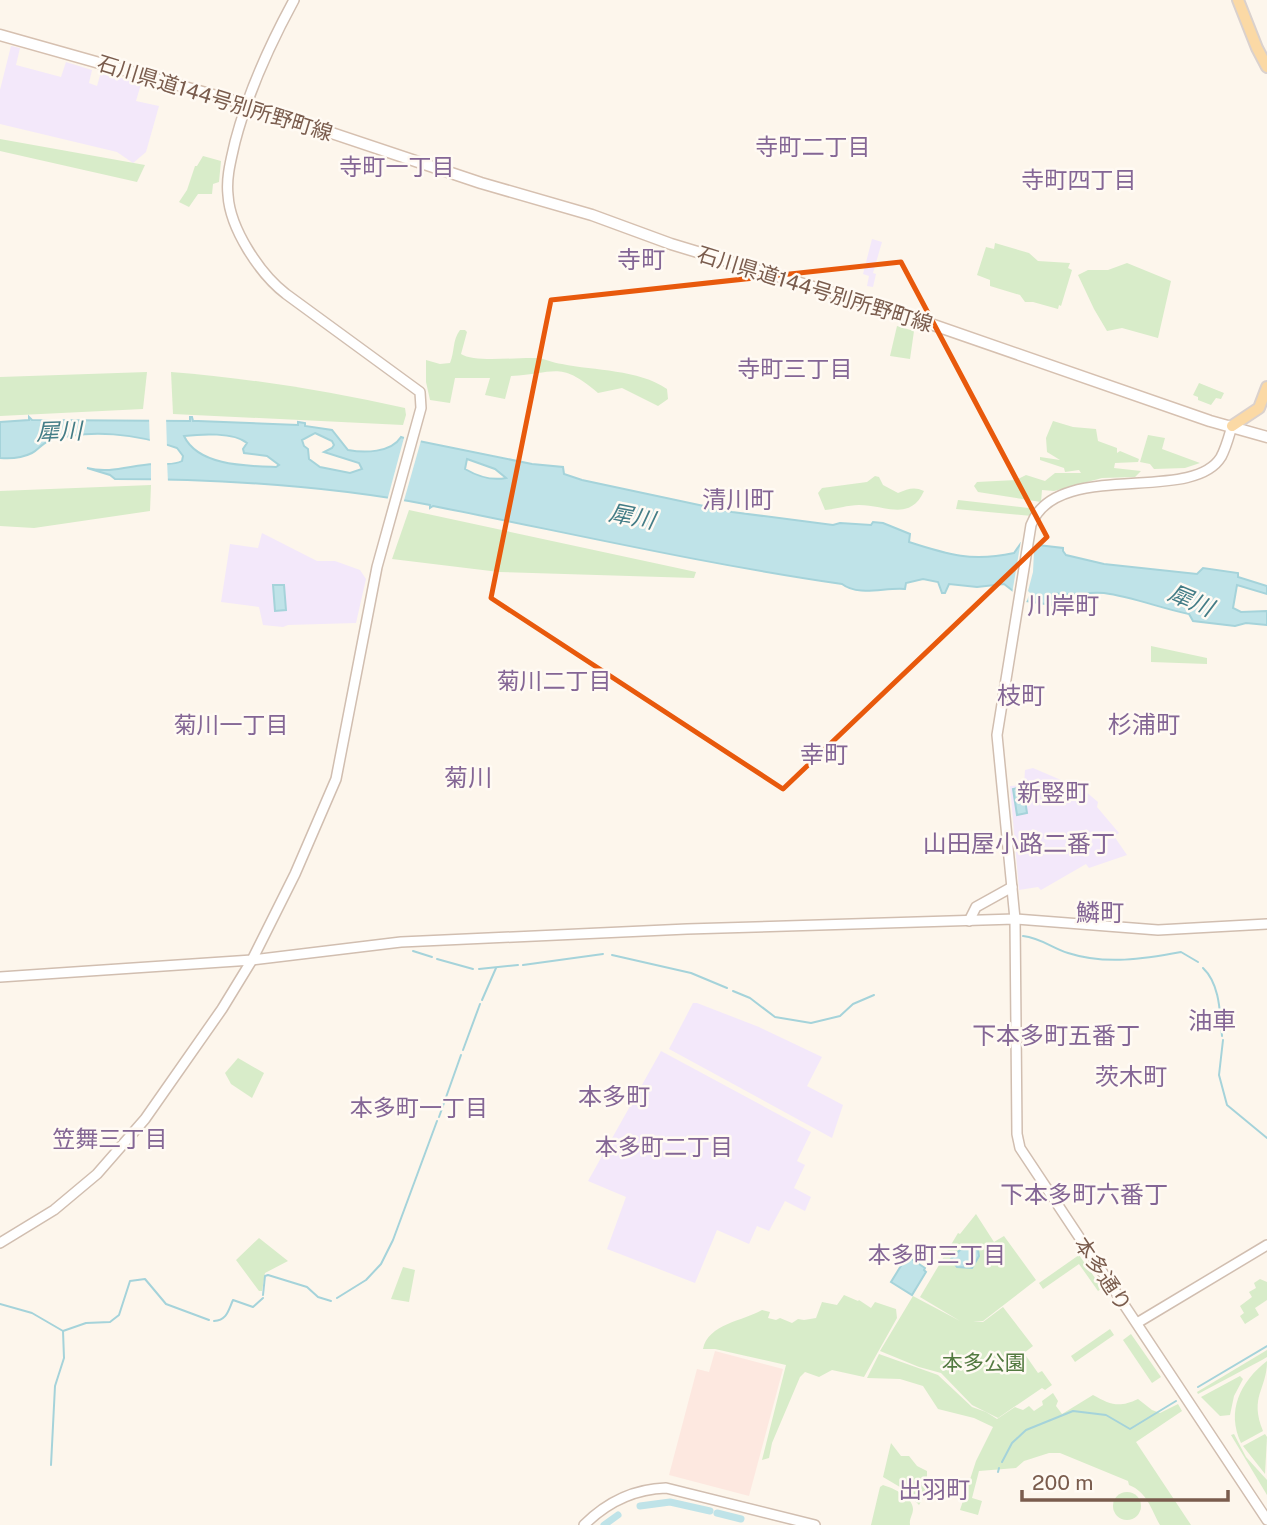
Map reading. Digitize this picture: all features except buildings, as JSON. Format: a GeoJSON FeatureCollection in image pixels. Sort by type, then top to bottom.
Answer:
{"type":"FeatureCollection","features":[{"type":"Feature","properties":{"kind":"main road"},"geometry":{"type":"LineString","coordinates":[[1238,0],[1256,48],[1267,66]]}},
{"type":"Feature","properties":{"kind":"main road","name":"石川県道144号別所野町線"},"geometry":{"type":"LineString","coordinates":[[0,34],[245,104],[481,183],[592,215],[671,244],[856,299],[1267,437]]}},
{"type":"Feature","properties":{"kind":"main road"},"geometry":{"type":"LineString","coordinates":[[1232,426],[1259,408],[1267,387]]}},
{"type":"Feature","properties":{"kind":"street"},"geometry":{"type":"LineString","coordinates":[[0,1243],[54,1210],[97,1174],[145,1119],[222,1009],[252,960],[295,874],[337,779],[370,599],[421,408],[420,392],[286,294],[267,276],[250,253],[235,222],[228,198],[228,171],[245,104],[294,0]]}},
{"type":"Feature","properties":{"kind":"street","name":"本多通り"},"geometry":{"type":"LineString","coordinates":[[1232,426],[1220,458],[1208,469],[1185,478],[1084,488],[1054,498],[1041,507],[1031,526],[997,735],[1015,919],[1018,1144],[1267,1520]]}},
{"type":"Feature","properties":{"kind":"street"},"geometry":{"type":"LineString","coordinates":[[969,921],[976,907],[1012,887]]}},
{"type":"Feature","properties":{"kind":"street"},"geometry":{"type":"LineString","coordinates":[[0,977],[252,960],[401,942],[699,928],[1015,919],[1158,930],[1267,924]]}},
{"type":"Feature","properties":{"kind":"street"},"geometry":{"type":"LineString","coordinates":[[1137,1324],[1267,1245]]}},
{"type":"Feature","properties":{"kind":"street"},"geometry":{"type":"LineString","coordinates":[[584,1525],[614,1501],[643,1491],[666,1488],[815,1525]]}},
{"type":"Feature","properties":{"kind":"highlighted area"},"geometry":{"type":"Polygon","coordinates":[[[901,262],[1047,537],[783,789],[491,598],[551,300],[901,262]]]}},
{"type":"Feature","properties":{"kind":"shaded area"},"geometry":{"type":"Polygon","coordinates":[[[11,46],[20,48],[16,65],[61,77],[66,62],[92,70],[89,83],[97,86],[101,72],[141,84],[136,101],[159,106],[146,152],[133,163],[117,152],[0,124],[0,90],[11,46]]]}},
{"type":"Feature","properties":{"kind":"shaded area"},"geometry":{"type":"Polygon","coordinates":[[[872,239],[882,242],[873,273],[876,274],[873,287],[867,286],[869,276],[863,274],[872,239]]]}},
{"type":"Feature","properties":{"kind":"shaded area"},"geometry":{"type":"Polygon","coordinates":[[[262,533],[317,561],[335,561],[360,570],[366,579],[356,623],[283,627],[263,625],[259,607],[221,602],[230,544],[258,548],[262,533]]]}},
{"type":"Feature","properties":{"kind":"shaded area"},"geometry":{"type":"Polygon","coordinates":[[[1033,768],[1061,780],[1073,781],[1098,802],[1097,807],[1119,833],[1114,836],[1127,855],[1089,868],[1086,864],[1041,890],[1038,887],[1019,890],[1010,786],[1024,785],[1025,770],[1033,768]]]}},
{"type":"Feature","properties":{"kind":"shaded area"},"geometry":{"type":"Polygon","coordinates":[[[693,1003],[759,1027],[822,1057],[807,1086],[843,1105],[832,1138],[669,1049],[693,1003]]]}},
{"type":"Feature","properties":{"kind":"shaded area"},"geometry":{"type":"Polygon","coordinates":[[[661,1051],[811,1132],[797,1161],[805,1165],[794,1188],[811,1197],[805,1211],[785,1201],[769,1231],[757,1226],[749,1244],[717,1230],[695,1283],[607,1249],[626,1197],[588,1181],[661,1051]]]}},
{"type":"Feature","properties":{"kind":"shaded area"},"geometry":{"type":"Polygon","coordinates":[[[715,1351],[783,1369],[749,1496],[669,1475],[697,1369],[709,1372],[715,1351]]]}},
{"type":"Feature","properties":{"kind":"green space"},"geometry":{"type":"Polygon","coordinates":[[[0,139],[145,165],[137,182],[0,151],[0,139]]]}},
{"type":"Feature","properties":{"kind":"green space"},"geometry":{"type":"Polygon","coordinates":[[[203,156],[221,161],[219,182],[213,184],[212,194],[198,194],[189,207],[179,202],[187,190],[195,166],[203,156]]]}},
{"type":"Feature","properties":{"kind":"green space"},"geometry":{"type":"Polygon","coordinates":[[[995,243],[1029,253],[1038,261],[1070,263],[1068,268],[1072,270],[1058,309],[1025,302],[1020,295],[990,286],[990,280],[977,275],[986,247],[994,249],[995,243]]]}},
{"type":"Feature","properties":{"kind":"green space"},"geometry":{"type":"Polygon","coordinates":[[[1127,263],[1171,281],[1158,338],[1122,328],[1107,331],[1078,275],[1088,270],[1108,270],[1127,263]]]}},
{"type":"Feature","properties":{"kind":"green space"},"geometry":{"type":"Polygon","coordinates":[[[897,326],[914,331],[910,359],[890,356],[897,326]]]}},
{"type":"Feature","properties":{"kind":"green space"},"geometry":{"type":"Polygon","coordinates":[[[460,330],[467,332],[461,354],[467,357],[539,358],[630,374],[656,382],[667,389],[668,399],[658,406],[622,388],[598,393],[574,376],[557,371],[511,376],[505,399],[485,395],[490,378],[455,378],[450,403],[430,400],[426,382],[426,360],[440,364],[450,363],[460,330]]]}},
{"type":"Feature","properties":{"kind":"green space"},"geometry":{"type":"Polygon","coordinates":[[[147,372],[143,409],[0,416],[0,377],[147,372]]]}},
{"type":"Feature","properties":{"kind":"green space"},"geometry":{"type":"Polygon","coordinates":[[[171,372],[347,396],[405,408],[406,415],[403,425],[173,414],[171,372]]]}},
{"type":"Feature","properties":{"kind":"green space"},"geometry":{"type":"Polygon","coordinates":[[[1199,383],[1224,393],[1221,399],[1216,398],[1211,405],[1198,400],[1198,397],[1193,395],[1199,383]]]}},
{"type":"Feature","properties":{"kind":"green space"},"geometry":{"type":"Polygon","coordinates":[[[1053,421],[1073,427],[1096,429],[1098,441],[1117,448],[1117,453],[1120,451],[1139,459],[1138,462],[1115,463],[1114,468],[1141,471],[1135,477],[1102,478],[1054,491],[1042,490],[1041,502],[978,492],[974,486],[977,482],[1016,480],[1026,475],[1045,481],[1055,473],[1081,473],[1079,470],[1065,472],[1064,468],[1040,460],[1040,457],[1060,460],[1047,452],[1046,438],[1053,421]]]}},
{"type":"Feature","properties":{"kind":"green space"},"geometry":{"type":"Polygon","coordinates":[[[1148,435],[1165,438],[1162,449],[1200,463],[1185,468],[1154,469],[1150,464],[1140,462],[1148,435]]]}},
{"type":"Feature","properties":{"kind":"green space"},"geometry":{"type":"Polygon","coordinates":[[[875,476],[879,477],[883,485],[898,493],[914,488],[924,491],[918,501],[904,509],[859,505],[825,510],[818,493],[822,488],[867,482],[875,476]]]}},
{"type":"Feature","properties":{"kind":"green space"},"geometry":{"type":"Polygon","coordinates":[[[151,485],[150,511],[34,528],[0,526],[0,491],[151,485]]]}},
{"type":"Feature","properties":{"kind":"green space"},"geometry":{"type":"Polygon","coordinates":[[[958,500],[1037,509],[1032,516],[956,509],[958,500]]]}},
{"type":"Feature","properties":{"kind":"green space"},"geometry":{"type":"Polygon","coordinates":[[[409,510],[696,572],[694,578],[499,572],[392,559],[409,510]]]}},
{"type":"Feature","properties":{"kind":"green space"},"geometry":{"type":"Polygon","coordinates":[[[1151,646],[1207,658],[1207,664],[1151,662],[1151,646]]]}},
{"type":"Feature","properties":{"kind":"green space"},"geometry":{"type":"Polygon","coordinates":[[[238,1058],[264,1073],[252,1098],[231,1084],[225,1073],[238,1058]]]}},
{"type":"Feature","properties":{"kind":"green space","name":"本多公園"},"geometry":{"type":"Polygon","coordinates":[[[976,1214],[994,1242],[1004,1236],[1036,1280],[983,1321],[973,1322],[983,1322],[1003,1307],[1033,1346],[1024,1353],[1038,1373],[1042,1371],[1052,1385],[1045,1390],[1042,1388],[998,1418],[972,1405],[941,1373],[880,1351],[913,1296],[960,1321],[920,1297],[958,1233],[960,1234],[976,1214]]]}},
{"type":"Feature","properties":{"kind":"green space"},"geometry":{"type":"Polygon","coordinates":[[[259,1238],[288,1261],[265,1273],[262,1291],[259,1291],[236,1260],[259,1238]]]}},
{"type":"Feature","properties":{"kind":"green space"},"geometry":{"type":"Polygon","coordinates":[[[1079,1255],[1102,1288],[1098,1291],[1079,1264],[1043,1289],[1039,1283],[1079,1255]]]}},
{"type":"Feature","properties":{"kind":"green space"},"geometry":{"type":"Polygon","coordinates":[[[403,1267],[415,1270],[409,1302],[391,1299],[403,1267]]]}},
{"type":"Feature","properties":{"kind":"green space"},"geometry":{"type":"Polygon","coordinates":[[[1260,1279],[1267,1282],[1267,1300],[1255,1308],[1259,1315],[1245,1324],[1240,1316],[1244,1313],[1240,1306],[1252,1297],[1249,1292],[1256,1288],[1254,1283],[1260,1279]]]}},
{"type":"Feature","properties":{"kind":"green space"},"geometry":{"type":"Polygon","coordinates":[[[844,1295],[871,1308],[875,1302],[896,1309],[897,1318],[864,1377],[832,1370],[819,1377],[805,1372],[800,1377],[772,1443],[769,1458],[762,1460],[786,1365],[715,1349],[703,1349],[706,1341],[727,1324],[762,1310],[770,1312],[768,1318],[780,1318],[792,1323],[798,1319],[816,1318],[822,1302],[837,1305],[844,1295]]]}},
{"type":"Feature","properties":{"kind":"green space"},"geometry":{"type":"Polygon","coordinates":[[[1110,1329],[1114,1335],[1075,1362],[1071,1356],[1110,1329]]]}},
{"type":"Feature","properties":{"kind":"green space"},"geometry":{"type":"Polygon","coordinates":[[[1131,1334],[1161,1377],[1152,1383],[1123,1340],[1131,1334]]]}},
{"type":"Feature","properties":{"kind":"green space"},"geometry":{"type":"Polygon","coordinates":[[[1267,1350],[1267,1357],[1198,1394],[1197,1392],[1267,1350]]]}},
{"type":"Feature","properties":{"kind":"green space"},"geometry":{"type":"Polygon","coordinates":[[[879,1354],[938,1375],[972,1407],[997,1419],[1015,1407],[1023,1410],[1029,1406],[1034,1411],[1053,1393],[1058,1401],[1056,1406],[1062,1414],[1093,1395],[1115,1404],[1125,1404],[1138,1399],[1160,1413],[1178,1404],[1182,1411],[1136,1442],[1191,1525],[1160,1525],[1144,1497],[1129,1485],[1128,1481],[1060,1453],[1049,1453],[1024,1461],[1016,1468],[979,1471],[972,1498],[982,1501],[978,1515],[960,1510],[976,1461],[993,1427],[974,1418],[938,1409],[923,1386],[900,1379],[867,1378],[879,1354]]]}},
{"type":"Feature","properties":{"kind":"green space"},"geometry":{"type":"Polygon","coordinates":[[[1267,1361],[1258,1401],[1263,1431],[1241,1443],[1235,1420],[1238,1398],[1249,1378],[1267,1361]]]}},
{"type":"Feature","properties":{"kind":"green space"},"geometry":{"type":"Polygon","coordinates":[[[1240,1376],[1243,1379],[1234,1396],[1230,1415],[1220,1416],[1201,1397],[1240,1376]]]}},
{"type":"Feature","properties":{"kind":"green space"},"geometry":{"type":"Polygon","coordinates":[[[1234,1434],[1246,1457],[1267,1480],[1267,1495],[1231,1435],[1234,1434]]]}},
{"type":"Feature","properties":{"kind":"green space"},"geometry":{"type":"Polygon","coordinates":[[[1265,1434],[1267,1437],[1265,1474],[1243,1446],[1265,1434]]]}},
{"type":"Feature","properties":{"kind":"green space"},"geometry":{"type":"Polygon","coordinates":[[[891,1443],[901,1456],[909,1456],[917,1466],[927,1471],[927,1490],[919,1505],[905,1490],[883,1477],[891,1443]]]}},
{"type":"Feature","properties":{"kind":"green space"},"geometry":{"type":"Polygon","coordinates":[[[883,1485],[910,1501],[913,1509],[910,1525],[871,1525],[880,1487],[883,1485]]]}},
{"type":"Feature","properties":{"kind":"green space"},"geometry":{"type":"Polygon","coordinates":[[[1127,1492],[1137,1496],[1141,1506],[1137,1516],[1127,1520],[1117,1516],[1113,1506],[1117,1496],[1127,1492]]]}},
{"type":"Feature","properties":{"kind":"water","name":"犀川"},"geometry":{"type":"Polygon","coordinates":[[[29,417],[32,420],[190,421],[192,417],[193,421],[298,425],[298,422],[305,423],[305,426],[332,430],[348,450],[384,449],[401,437],[532,464],[563,467],[564,474],[582,480],[732,512],[833,525],[883,523],[910,534],[909,542],[961,556],[986,557],[1014,553],[1021,543],[1063,548],[1066,555],[1104,564],[1197,574],[1203,568],[1238,573],[1238,577],[1267,586],[1267,594],[1237,585],[1233,608],[1241,612],[1267,611],[1267,625],[1246,623],[1235,626],[1193,621],[1189,614],[1104,593],[1055,593],[1052,605],[1026,601],[1004,584],[977,587],[949,584],[945,593],[942,593],[938,582],[923,579],[906,583],[905,589],[856,590],[842,584],[688,558],[391,498],[273,484],[115,479],[87,468],[113,470],[182,461],[183,456],[177,448],[130,436],[97,434],[64,437],[46,442],[24,456],[0,458],[0,422],[29,420],[29,417]],[[315,433],[302,440],[308,449],[309,459],[320,467],[350,473],[362,469],[359,463],[324,452],[332,448],[332,441],[315,433]],[[208,434],[184,436],[191,446],[212,459],[251,466],[279,465],[267,456],[244,453],[243,449],[247,443],[241,439],[208,434]],[[467,459],[465,469],[484,477],[506,478],[495,469],[467,459]]]}},
{"type":"Feature","properties":{"kind":"water"},"geometry":{"type":"Polygon","coordinates":[[[273,585],[284,585],[286,610],[275,611],[273,585]]]}},
{"type":"Feature","properties":{"kind":"water"},"geometry":{"type":"Polygon","coordinates":[[[1023,787],[1027,813],[1017,815],[1013,789],[1023,787]]]}},
{"type":"Feature","properties":{"kind":"water"},"geometry":{"type":"Polygon","coordinates":[[[970,1247],[978,1250],[979,1256],[972,1268],[957,1267],[951,1259],[960,1250],[970,1247]]]}},
{"type":"Feature","properties":{"kind":"water"},"geometry":{"type":"Polygon","coordinates":[[[907,1256],[925,1268],[926,1272],[912,1295],[891,1282],[907,1256]]]}},
{"type":"Feature","properties":{"kind":"pier"},"geometry":{"type":"Polygon","coordinates":[[[149,417],[166,417],[167,449],[150,445],[149,417]]]}},
{"type":"Feature","properties":{"kind":"pier"},"geometry":{"type":"Polygon","coordinates":[[[405,434],[422,437],[403,504],[387,501],[405,434]]]}},
{"type":"Feature","properties":{"kind":"pier"},"geometry":{"type":"Polygon","coordinates":[[[151,460],[167,460],[168,483],[151,483],[151,460]]]}},
{"type":"Feature","properties":{"kind":"pier"},"geometry":{"type":"Polygon","coordinates":[[[1021,540],[1036,540],[1037,549],[1034,551],[1033,572],[1028,591],[1030,593],[1025,605],[1012,594],[1021,540]]]}},
{"type":"Feature","properties":{"kind":"waterway"},"geometry":{"type":"LineString","coordinates":[[1023,936],[1082,957],[1139,959],[1181,952],[1198,962]]}},
{"type":"Feature","properties":{"kind":"waterway"},"geometry":{"type":"LineString","coordinates":[[413,951],[432,957]]}},
{"type":"Feature","properties":{"kind":"waterway"},"geometry":{"type":"LineString","coordinates":[[523,965],[603,954]]}},
{"type":"Feature","properties":{"kind":"waterway"},"geometry":{"type":"LineString","coordinates":[[612,955],[691,973],[727,988]]}},
{"type":"Feature","properties":{"kind":"waterway"},"geometry":{"type":"LineString","coordinates":[[437,959],[473,969]]}},
{"type":"Feature","properties":{"kind":"waterway"},"geometry":{"type":"LineString","coordinates":[[479,969],[518,965]]}},
{"type":"Feature","properties":{"kind":"waterway"},"geometry":{"type":"LineString","coordinates":[[482,1000],[496,968]]}},
{"type":"Feature","properties":{"kind":"waterway"},"geometry":{"type":"LineString","coordinates":[[1203,968],[1216,990],[1222,1036]]}},
{"type":"Feature","properties":{"kind":"waterway"},"geometry":{"type":"LineString","coordinates":[[733,991],[750,998],[775,1017],[811,1023],[840,1016],[853,1004],[874,995]]}},
{"type":"Feature","properties":{"kind":"waterway"},"geometry":{"type":"LineString","coordinates":[[463,1050],[480,1004]]}},
{"type":"Feature","properties":{"kind":"waterway"},"geometry":{"type":"LineString","coordinates":[[1223,1040],[1219,1075],[1227,1105],[1267,1138]]}},
{"type":"Feature","properties":{"kind":"waterway"},"geometry":{"type":"LineString","coordinates":[[439,1117],[461,1055]]}},
{"type":"Feature","properties":{"kind":"waterway"},"geometry":{"type":"LineString","coordinates":[[337,1298],[366,1280],[381,1264],[393,1240],[437,1121]]}},
{"type":"Feature","properties":{"kind":"waterway"},"geometry":{"type":"LineString","coordinates":[[263,1295],[265,1276],[268,1275],[307,1287],[318,1297],[331,1301]]}},
{"type":"Feature","properties":{"kind":"waterway"},"geometry":{"type":"LineString","coordinates":[[0,1304],[32,1313],[63,1331],[86,1323],[110,1322],[119,1315],[130,1281],[145,1279],[166,1304],[209,1320]]}},
{"type":"Feature","properties":{"kind":"waterway"},"geometry":{"type":"LineString","coordinates":[[214,1321],[224,1317],[233,1300],[253,1307],[263,1298]]}},
{"type":"Feature","properties":{"kind":"waterway"},"geometry":{"type":"LineString","coordinates":[[51,1465],[55,1386],[64,1358],[63,1331]]}},
{"type":"Feature","properties":{"kind":"waterway"},"geometry":{"type":"LineString","coordinates":[[1198,1387],[1267,1346]]}},
{"type":"Feature","properties":{"kind":"waterway"},"geometry":{"type":"LineString","coordinates":[[1002,1462],[1012,1443],[1026,1430],[1073,1411],[1106,1415],[1130,1429],[1176,1401]]}},
{"type":"Feature","properties":{"kind":"waterway"},"geometry":{"type":"LineString","coordinates":[[998,1472],[999,1468]]}},
{"type":"Feature","properties":{"kind":"waterway"},"geometry":{"type":"LineString","coordinates":[[640,1506],[670,1502],[710,1511]]}},
{"type":"Feature","properties":{"kind":"waterway"},"geometry":{"type":"LineString","coordinates":[[717,1513],[741,1519]]}},
{"type":"Feature","properties":{"kind":"waterway"},"geometry":{"type":"LineString","coordinates":[[604,1525],[618,1515]]}},
{"type":"Feature","properties":{"kind":"district","name":"寺町二丁目"},"geometry":{"type":"Point","coordinates":[813,146]}},
{"type":"Feature","properties":{"kind":"district","name":"寺町一丁目"},"geometry":{"type":"Point","coordinates":[397,166]}},
{"type":"Feature","properties":{"kind":"district","name":"寺町四丁目"},"geometry":{"type":"Point","coordinates":[1079,179]}},
{"type":"Feature","properties":{"kind":"district","name":"寺町"},"geometry":{"type":"Point","coordinates":[641,259]}},
{"type":"Feature","properties":{"kind":"district","name":"寺町三丁目"},"geometry":{"type":"Point","coordinates":[795,368]}},
{"type":"Feature","properties":{"kind":"district","name":"清川町"},"geometry":{"type":"Point","coordinates":[738,499]}},
{"type":"Feature","properties":{"kind":"district","name":"川岸町"},"geometry":{"type":"Point","coordinates":[1063,605]}},
{"type":"Feature","properties":{"kind":"district","name":"菊川二丁目"},"geometry":{"type":"Point","coordinates":[554,680]}},
{"type":"Feature","properties":{"kind":"district","name":"枝町"},"geometry":{"type":"Point","coordinates":[1021,695]}},
{"type":"Feature","properties":{"kind":"district","name":"菊川一丁目"},"geometry":{"type":"Point","coordinates":[231,724]}},
{"type":"Feature","properties":{"kind":"district","name":"杉浦町"},"geometry":{"type":"Point","coordinates":[1144,724]}},
{"type":"Feature","properties":{"kind":"district","name":"幸町"},"geometry":{"type":"Point","coordinates":[824,754]}},
{"type":"Feature","properties":{"kind":"district","name":"菊川"},"geometry":{"type":"Point","coordinates":[468,777]}},
{"type":"Feature","properties":{"kind":"district","name":"新竪町"},"geometry":{"type":"Point","coordinates":[1053,792]}},
{"type":"Feature","properties":{"kind":"district","name":"山田屋小路二番丁"},"geometry":{"type":"Point","coordinates":[1019,843]}},
{"type":"Feature","properties":{"kind":"district","name":"鱗町"},"geometry":{"type":"Point","coordinates":[1100,912]}},
{"type":"Feature","properties":{"kind":"district","name":"油車"},"geometry":{"type":"Point","coordinates":[1212,1020]}},
{"type":"Feature","properties":{"kind":"district","name":"下本多町五番丁"},"geometry":{"type":"Point","coordinates":[1056,1035]}},
{"type":"Feature","properties":{"kind":"district","name":"茨木町"},"geometry":{"type":"Point","coordinates":[1131,1076]}},
{"type":"Feature","properties":{"kind":"district","name":"本多町"},"geometry":{"type":"Point","coordinates":[614,1096]}},
{"type":"Feature","properties":{"kind":"district","name":"本多町一丁目"},"geometry":{"type":"Point","coordinates":[419,1107]}},
{"type":"Feature","properties":{"kind":"district","name":"笠舞三丁目"},"geometry":{"type":"Point","coordinates":[110,1138]}},
{"type":"Feature","properties":{"kind":"district","name":"本多町二丁目"},"geometry":{"type":"Point","coordinates":[664,1146]}},
{"type":"Feature","properties":{"kind":"district","name":"下本多町六番丁"},"geometry":{"type":"Point","coordinates":[1084,1194]}},
{"type":"Feature","properties":{"kind":"district","name":"本多町三丁目"},"geometry":{"type":"Point","coordinates":[937,1254]}},
{"type":"Feature","properties":{"kind":"district","name":"出羽町"},"geometry":{"type":"Point","coordinates":[934,1489]}}]}
